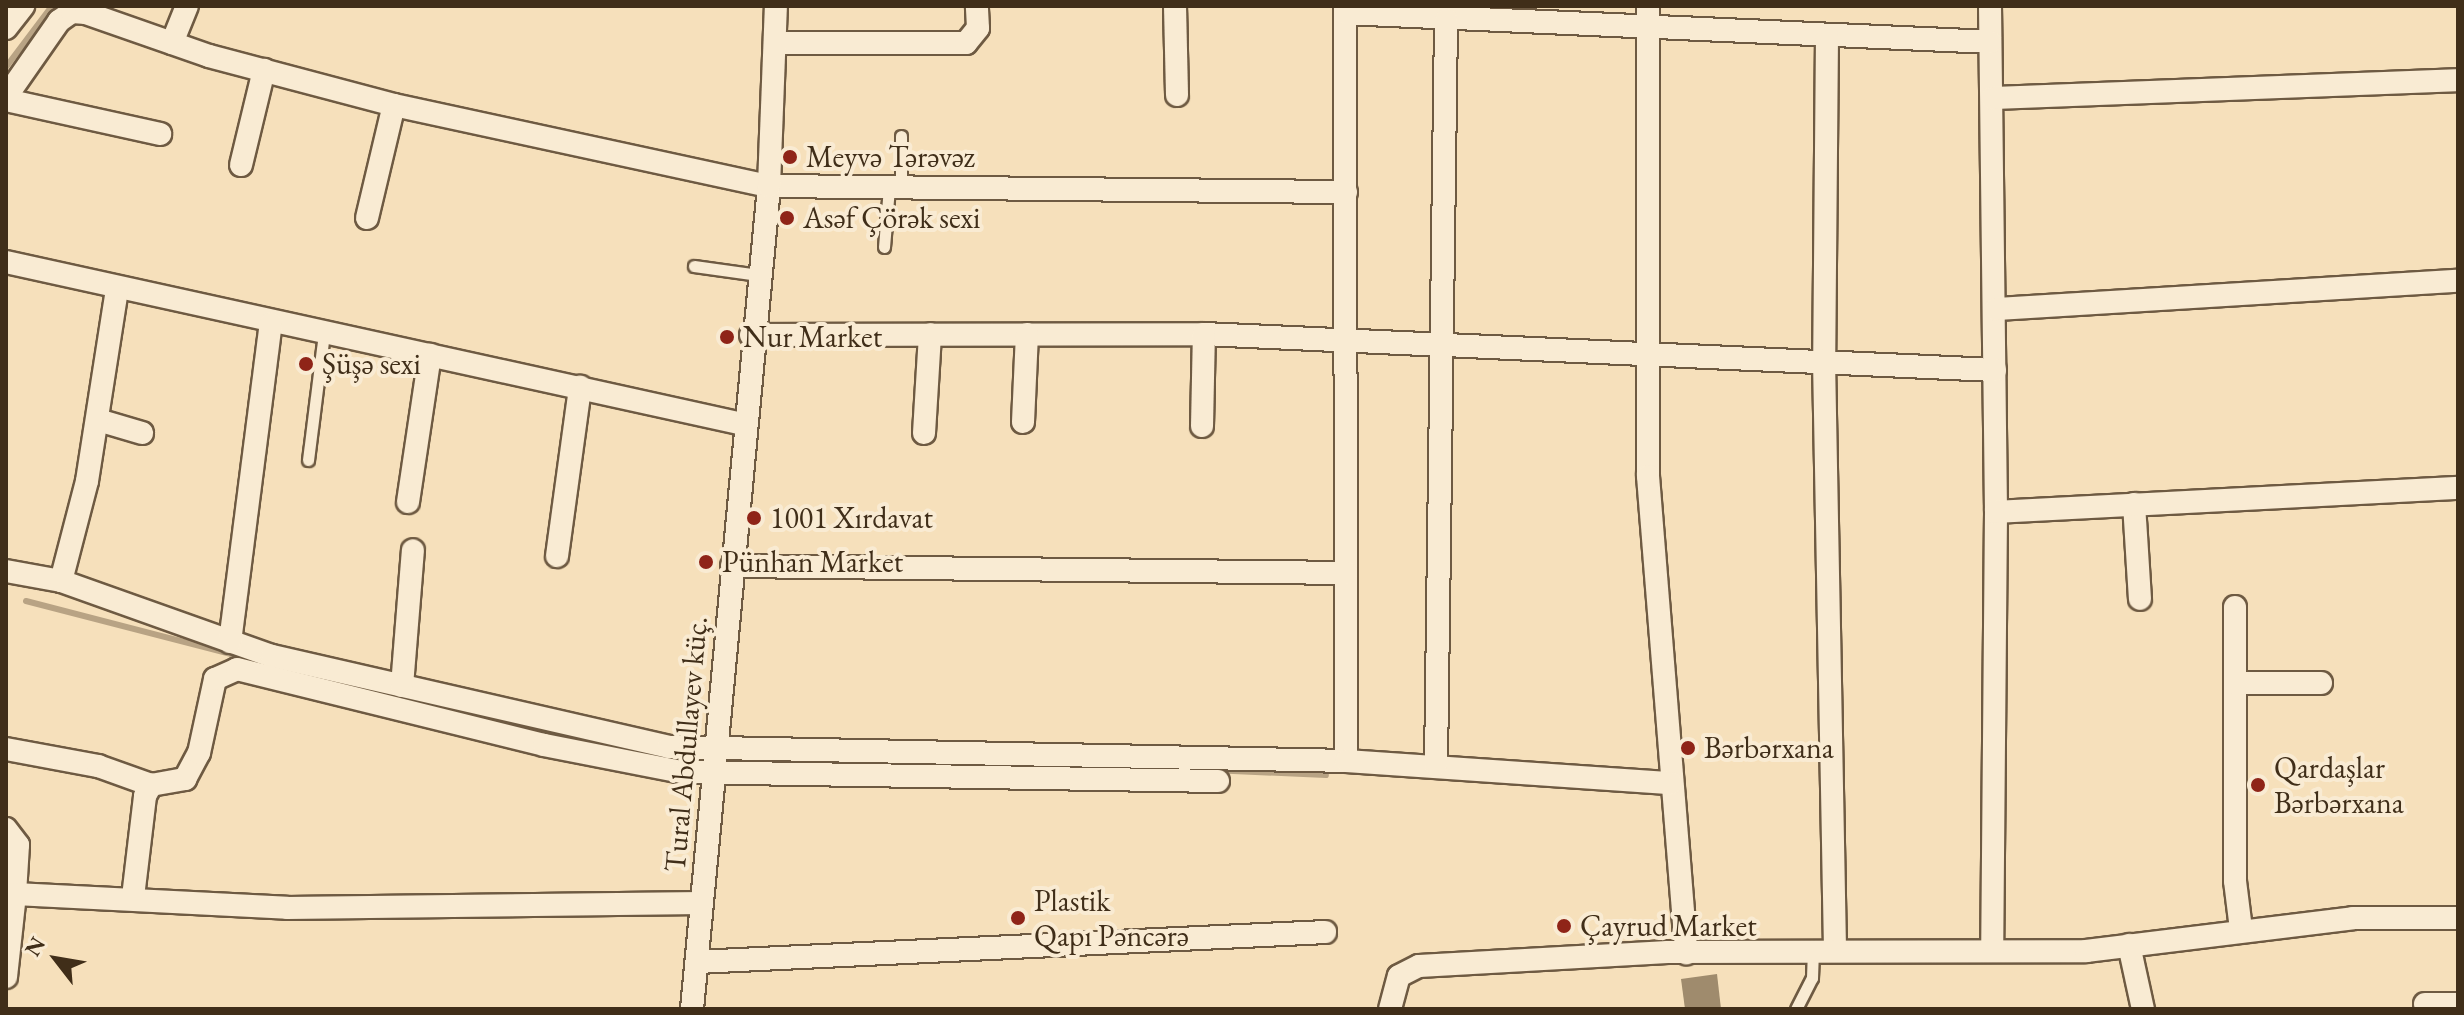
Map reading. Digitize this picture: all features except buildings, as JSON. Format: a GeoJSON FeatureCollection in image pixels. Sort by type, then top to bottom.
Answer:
{"type":"FeatureCollection","features":[{"type":"Feature","properties":{"kind":"street"},"geometry":{"type":"LineString","coordinates":[[6,28],[23,6]]}},
{"type":"Feature","properties":{"kind":"street"},"geometry":{"type":"LineString","coordinates":[[172,43],[187,6]]}},
{"type":"Feature","properties":{"kind":"street","name":"Tural Abdullayev küç."},"geometry":{"type":"LineString","coordinates":[[692,1009],[751,335],[769,186],[776,6]]}},
{"type":"Feature","properties":{"kind":"street"},"geometry":{"type":"LineString","coordinates":[[776,43],[966,43],[978,28],[977,6]]}},
{"type":"Feature","properties":{"kind":"street"},"geometry":{"type":"LineString","coordinates":[[1175,6],[1177,95]]}},
{"type":"Feature","properties":{"kind":"street"},"geometry":{"type":"LineString","coordinates":[[1990,6],[1996,309],[1992,950]]}},
{"type":"Feature","properties":{"kind":"street"},"geometry":{"type":"LineString","coordinates":[[1346,761],[1345,9],[1446,20],[1648,17],[1827,36],[1990,42]]}},
{"type":"Feature","properties":{"kind":"street"},"geometry":{"type":"LineString","coordinates":[[160,134],[6,99],[72,12],[264,70],[394,105],[769,186],[1346,192]]}},
{"type":"Feature","properties":{"kind":"street"},"geometry":{"type":"LineString","coordinates":[[1648,17],[1648,476],[1686,953]]}},
{"type":"Feature","properties":{"kind":"street"},"geometry":{"type":"LineString","coordinates":[[1436,765],[1438,343],[1446,20]]}},
{"type":"Feature","properties":{"kind":"street"},"geometry":{"type":"LineString","coordinates":[[1824,952],[1827,36]]}},
{"type":"Feature","properties":{"kind":"street"},"geometry":{"type":"LineString","coordinates":[[241,165],[264,70]]}},
{"type":"Feature","properties":{"kind":"street"},"geometry":{"type":"LineString","coordinates":[[1992,98],[2458,80]]}},
{"type":"Feature","properties":{"kind":"street"},"geometry":{"type":"LineString","coordinates":[[367,218],[394,105]]}},
{"type":"Feature","properties":{"kind":"street"},"geometry":{"type":"LineString","coordinates":[[6,262],[271,324],[430,355],[743,424]]}},
{"type":"Feature","properties":{"kind":"street"},"geometry":{"type":"LineString","coordinates":[[1996,309],[2458,281]]}},
{"type":"Feature","properties":{"kind":"street"},"geometry":{"type":"LineString","coordinates":[[61,581],[98,420],[117,290]]}},
{"type":"Feature","properties":{"kind":"street"},"geometry":{"type":"LineString","coordinates":[[230,642],[271,324]]}},
{"type":"Feature","properties":{"kind":"street"},"geometry":{"type":"LineString","coordinates":[[924,433],[930,334]]}},
{"type":"Feature","properties":{"kind":"street"},"geometry":{"type":"LineString","coordinates":[[1023,422],[1027,334]]}},
{"type":"Feature","properties":{"kind":"street"},"geometry":{"type":"LineString","coordinates":[[751,335],[1204,334],[1648,350],[1995,370]]}},
{"type":"Feature","properties":{"kind":"street"},"geometry":{"type":"LineString","coordinates":[[1202,426],[1204,334]]}},
{"type":"Feature","properties":{"kind":"street"},"geometry":{"type":"LineString","coordinates":[[408,502],[430,355]]}},
{"type":"Feature","properties":{"kind":"street"},"geometry":{"type":"LineString","coordinates":[[557,556],[580,387]]}},
{"type":"Feature","properties":{"kind":"street"},"geometry":{"type":"LineString","coordinates":[[98,420],[142,433]]}},
{"type":"Feature","properties":{"kind":"street"},"geometry":{"type":"LineString","coordinates":[[1996,512],[2458,488]]}},
{"type":"Feature","properties":{"kind":"street"},"geometry":{"type":"LineString","coordinates":[[2134,504],[2140,599]]}},
{"type":"Feature","properties":{"kind":"street"},"geometry":{"type":"LineString","coordinates":[[402,686],[413,550]]}},
{"type":"Feature","properties":{"kind":"street"},"geometry":{"type":"LineString","coordinates":[[732,566],[1346,573]]}},
{"type":"Feature","properties":{"kind":"street"},"geometry":{"type":"LineString","coordinates":[[6,571],[61,581],[230,642],[402,686],[644,741],[716,751],[1346,761],[1671,783]]}},
{"type":"Feature","properties":{"kind":"street"},"geometry":{"type":"LineString","coordinates":[[2235,607],[2235,881],[2241,929]]}},
{"type":"Feature","properties":{"kind":"street"},"geometry":{"type":"LineString","coordinates":[[6,749],[98,766],[151,785],[185,779],[199,753],[215,679],[237,669],[544,745],[714,776],[1218,781]]}},
{"type":"Feature","properties":{"kind":"street"},"geometry":{"type":"LineString","coordinates":[[2235,683],[2321,683]]}},
{"type":"Feature","properties":{"kind":"street"},"geometry":{"type":"LineString","coordinates":[[133,897],[151,785]]}},
{"type":"Feature","properties":{"kind":"street"},"geometry":{"type":"LineString","coordinates":[[6,829],[18,845],[6,977]]}},
{"type":"Feature","properties":{"kind":"street"},"geometry":{"type":"LineString","coordinates":[[15,894],[133,897],[302,908],[702,903]]}},
{"type":"Feature","properties":{"kind":"street"},"geometry":{"type":"LineString","coordinates":[[1390,1009],[1399,976],[1419,966],[1686,953],[1992,950],[2129,945],[2241,929],[2353,918],[2458,918]]}},
{"type":"Feature","properties":{"kind":"street"},"geometry":{"type":"LineString","coordinates":[[697,962],[1325,932]]}},
{"type":"Feature","properties":{"kind":"street"},"geometry":{"type":"LineString","coordinates":[[2129,945],[2143,1009]]}},
{"type":"Feature","properties":{"kind":"street"},"geometry":{"type":"LineString","coordinates":[[2425,1004],[2458,1004]]}},
{"type":"Feature","properties":{"kind":"lane"},"geometry":{"type":"LineString","coordinates":[[884,247],[901,136]]}},
{"type":"Feature","properties":{"kind":"lane"},"geometry":{"type":"LineString","coordinates":[[694,266],[758,275]]}},
{"type":"Feature","properties":{"kind":"lane"},"geometry":{"type":"LineString","coordinates":[[308,460],[324,334]]}},
{"type":"Feature","properties":{"kind":"lane"},"geometry":{"type":"LineString","coordinates":[[1796,1009],[1824,952]]}},
{"type":"Feature","properties":{"kind":"waterway"},"geometry":{"type":"LineString","coordinates":[[6,67],[52,6]]}},
{"type":"Feature","properties":{"kind":"waterway"},"geometry":{"type":"LineString","coordinates":[[26,601],[243,657]]}},
{"type":"Feature","properties":{"kind":"waterway"},"geometry":{"type":"LineString","coordinates":[[378,691],[612,747]]}},
{"type":"Feature","properties":{"kind":"waterway"},"geometry":{"type":"LineString","coordinates":[[631,751],[695,762]]}},
{"type":"Feature","properties":{"kind":"waterway"},"geometry":{"type":"LineString","coordinates":[[732,761],[1148,769]]}},
{"type":"Feature","properties":{"kind":"waterway"},"geometry":{"type":"LineString","coordinates":[[1211,770],[1326,775]]}},
{"type":"Feature","properties":{"kind":"place","name":"Meyvə Tərəvəz"},"geometry":{"type":"Point","coordinates":[790,157]}},
{"type":"Feature","properties":{"kind":"place","name":"Asəf Çörək sexi"},"geometry":{"type":"Point","coordinates":[787,218]}},
{"type":"Feature","properties":{"kind":"place","name":"Nur Market"},"geometry":{"type":"Point","coordinates":[727,337]}},
{"type":"Feature","properties":{"kind":"place","name":"Şüşə sexi"},"geometry":{"type":"Point","coordinates":[306,364]}},
{"type":"Feature","properties":{"kind":"place","name":"1001 Xırdavat"},"geometry":{"type":"Point","coordinates":[754,518]}},
{"type":"Feature","properties":{"kind":"place","name":"Pünhan Market"},"geometry":{"type":"Point","coordinates":[706,562]}},
{"type":"Feature","properties":{"kind":"place","name":"Bərbərxana"},"geometry":{"type":"Point","coordinates":[1688,748]}},
{"type":"Feature","properties":{"kind":"place","name":"Qardaşlar Bərbərxana"},"geometry":{"type":"Point","coordinates":[2258,785]}},
{"type":"Feature","properties":{"kind":"place","name":"Plastik Qapı Pəncərə"},"geometry":{"type":"Point","coordinates":[1018,918]}},
{"type":"Feature","properties":{"kind":"place","name":"Çayrud Market"},"geometry":{"type":"Point","coordinates":[1564,926]}}]}
